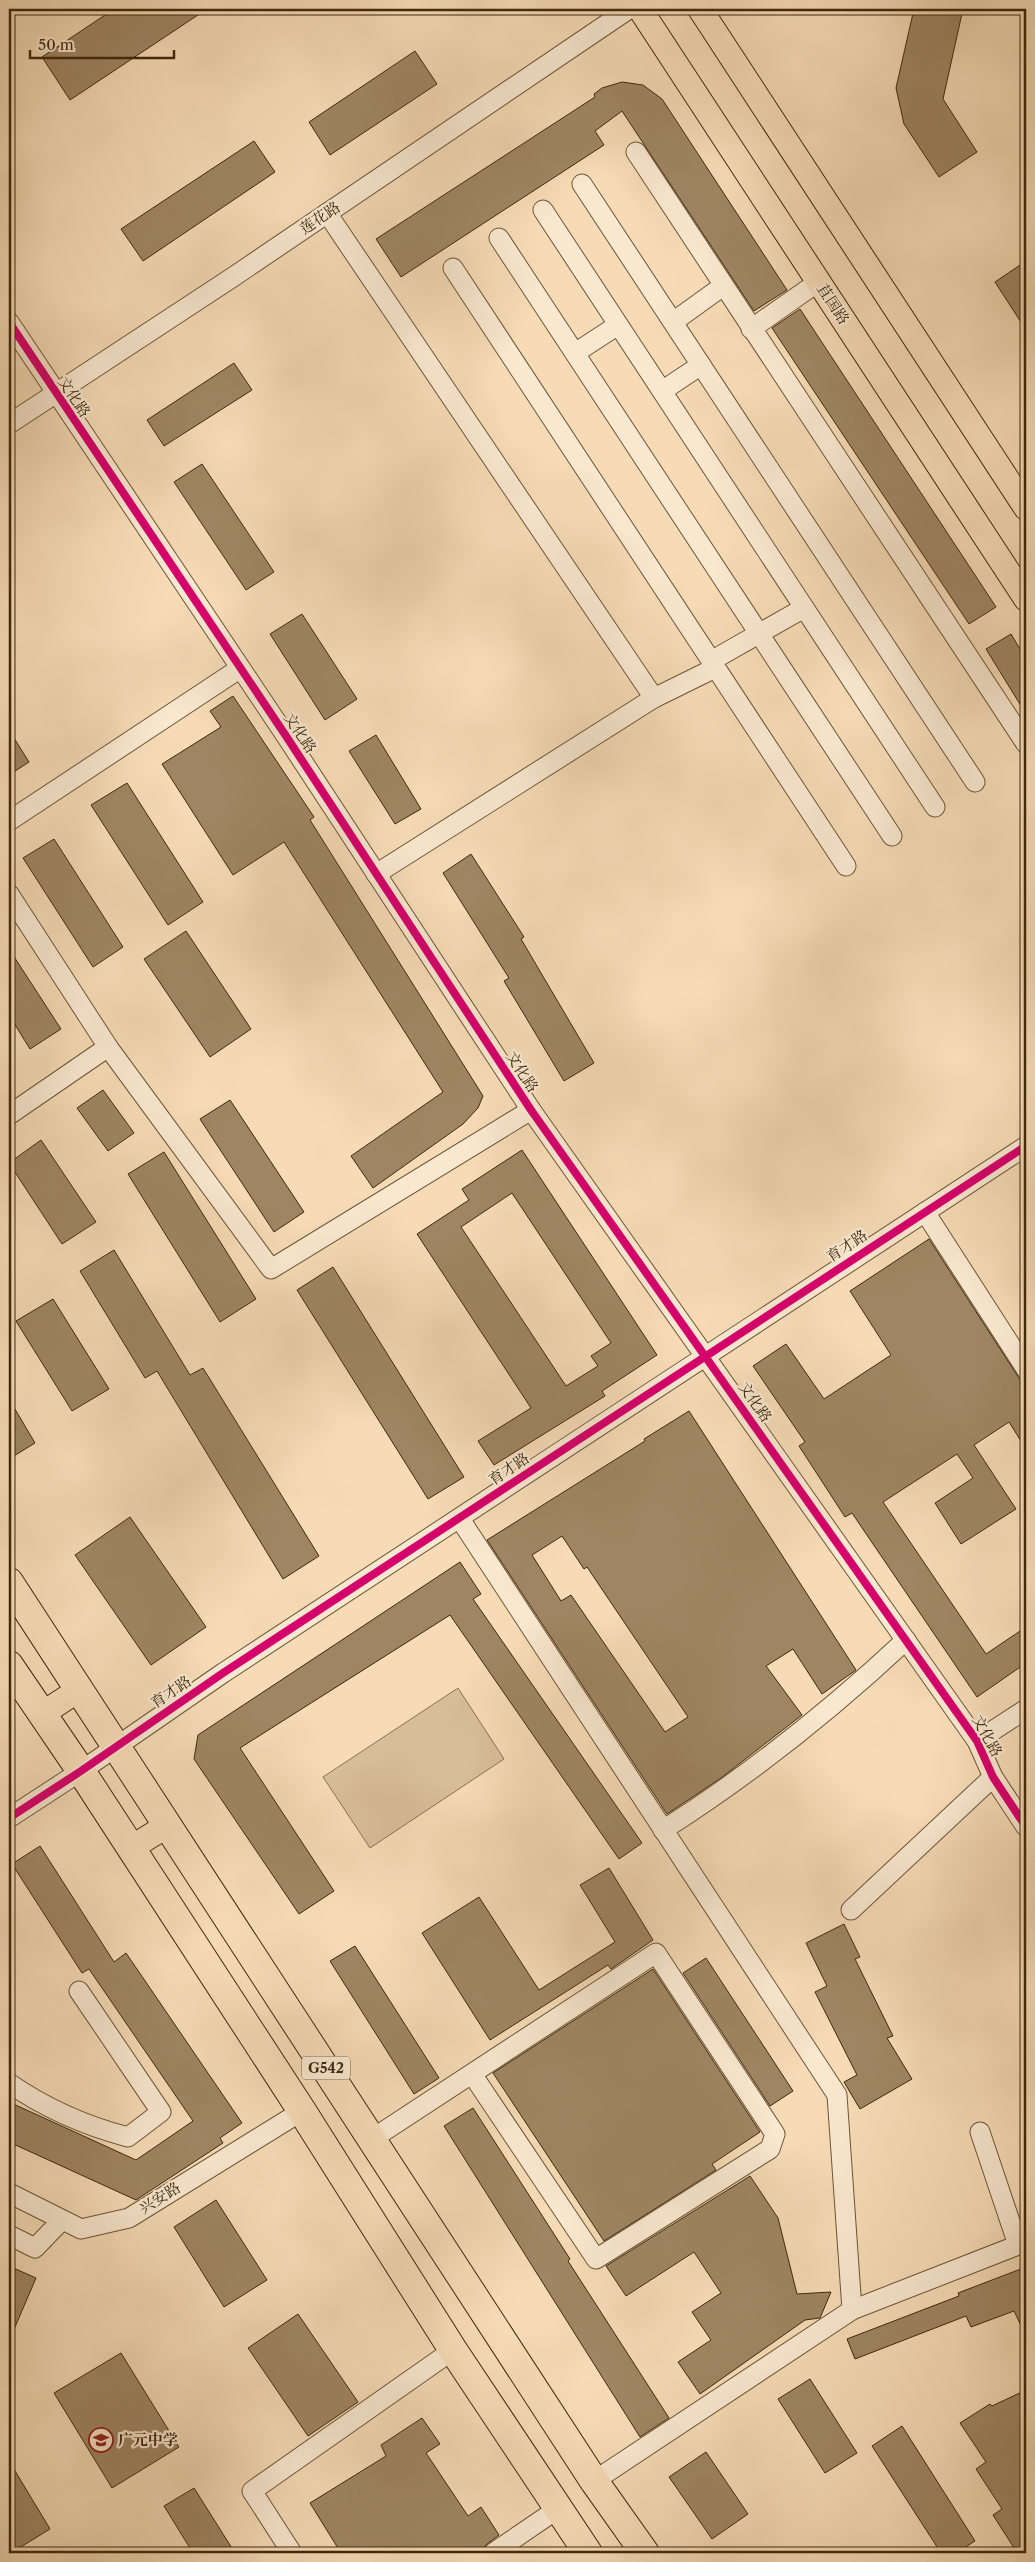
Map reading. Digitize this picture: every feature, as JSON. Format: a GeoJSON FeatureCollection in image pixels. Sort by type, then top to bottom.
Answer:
{"type":"FeatureCollection","features":[{"type":"Feature","properties":{"kind":"highway","name":"G542"},"geometry":{"type":"LineString","coordinates":[[9,1582],[117,1745],[594,2481],[646,2553]]}},
{"type":"Feature","properties":{"kind":"highway","name":"G542"},"geometry":{"type":"LineString","coordinates":[[9,1666],[81,1771],[302,2110],[453,2350],[588,2553]]}},
{"type":"Feature","properties":{"kind":"main road","name":"苴国路"},"geometry":{"type":"LineString","coordinates":[[640,9],[1026,599]]}},
{"type":"Feature","properties":{"kind":"main road"},"geometry":{"type":"LineString","coordinates":[[700,9],[1026,508]]}},
{"type":"Feature","properties":{"kind":"main road"},"geometry":{"type":"LineString","coordinates":[[42,1714],[80,1690]]}},
{"type":"Feature","properties":{"kind":"main road"},"geometry":{"type":"LineString","coordinates":[[131,1848],[168,1825]]}},
{"type":"Feature","properties":{"kind":"street","name":"莲花路"},"geometry":{"type":"LineString","coordinates":[[9,424],[327,213],[629,9]]}},
{"type":"Feature","properties":{"kind":"street"},"geometry":{"type":"LineString","coordinates":[[636,152],[1026,744]]}},
{"type":"Feature","properties":{"kind":"street"},"geometry":{"type":"LineString","coordinates":[[582,184],[975,782]]}},
{"type":"Feature","properties":{"kind":"street"},"geometry":{"type":"LineString","coordinates":[[542,210],[935,807]]}},
{"type":"Feature","properties":{"kind":"street"},"geometry":{"type":"LineString","coordinates":[[327,213],[654,698]]}},
{"type":"Feature","properties":{"kind":"street"},"geometry":{"type":"LineString","coordinates":[[499,238],[892,836]]}},
{"type":"Feature","properties":{"kind":"street"},"geometry":{"type":"LineString","coordinates":[[453,268],[846,866]]}},
{"type":"Feature","properties":{"kind":"street"},"geometry":{"type":"LineString","coordinates":[[751,329],[818,282]]}},
{"type":"Feature","properties":{"kind":"street"},"geometry":{"type":"LineString","coordinates":[[673,322],[723,286]]}},
{"type":"Feature","properties":{"kind":"street","name":"文化路"},"geometry":{"type":"LineString","coordinates":[[9,322],[531,1110],[977,1741],[993,1778],[1026,1827]]}},
{"type":"Feature","properties":{"kind":"street"},"geometry":{"type":"LineString","coordinates":[[575,353],[618,325]]}},
{"type":"Feature","properties":{"kind":"street"},"geometry":{"type":"LineString","coordinates":[[662,391],[701,365]]}},
{"type":"Feature","properties":{"kind":"street"},"geometry":{"type":"LineString","coordinates":[[376,874],[654,698],[804,608]]}},
{"type":"Feature","properties":{"kind":"street"},"geometry":{"type":"LineString","coordinates":[[9,821],[239,668]]}},
{"type":"Feature","properties":{"kind":"street"},"geometry":{"type":"LineString","coordinates":[[9,894],[108,1047],[271,1269],[531,1110]]}},
{"type":"Feature","properties":{"kind":"street"},"geometry":{"type":"LineString","coordinates":[[9,1116],[108,1047]]}},
{"type":"Feature","properties":{"kind":"street","name":"育才路"},"geometry":{"type":"LineString","coordinates":[[9,1818],[1026,1146]]}},
{"type":"Feature","properties":{"kind":"street"},"geometry":{"type":"LineString","coordinates":[[925,1212],[1026,1369]]}},
{"type":"Feature","properties":{"kind":"street"},"geometry":{"type":"LineString","coordinates":[[460,1519],[836,2096],[852,2310]]}},
{"type":"Feature","properties":{"kind":"street"},"geometry":{"type":"LineString","coordinates":[[663,1830],[760,1765],[811,1725],[906,1640]]}},
{"type":"Feature","properties":{"kind":"street"},"geometry":{"type":"LineString","coordinates":[[977,1741],[1026,1709]]}},
{"type":"Feature","properties":{"kind":"street"},"geometry":{"type":"LineString","coordinates":[[851,1910],[993,1778]]}},
{"type":"Feature","properties":{"kind":"street"},"geometry":{"type":"LineString","coordinates":[[372,2139],[656,1953],[775,2134],[770,2149],[596,2259],[472,2074]]}},
{"type":"Feature","properties":{"kind":"street"},"geometry":{"type":"LineString","coordinates":[[9,2083],[34,2101],[107,2132],[128,2137],[161,2112],[79,1990]]}},
{"type":"Feature","properties":{"kind":"street","name":"兴安路"},"geometry":{"type":"LineString","coordinates":[[9,2194],[80,2229],[129,2218],[302,2110]]}},
{"type":"Feature","properties":{"kind":"street"},"geometry":{"type":"LineString","coordinates":[[594,2481],[852,2310],[1022,2244],[980,2132]]}},
{"type":"Feature","properties":{"kind":"street"},"geometry":{"type":"LineString","coordinates":[[9,2235],[35,2248],[62,2220]]}},
{"type":"Feature","properties":{"kind":"street"},"geometry":{"type":"LineString","coordinates":[[292,2553],[252,2490],[453,2350]]}},
{"type":"Feature","properties":{"kind":"street"},"geometry":{"type":"LineString","coordinates":[[493,2553],[559,2508]]}},
{"type":"Feature","properties":{"kind":"shaded area"},"geometry":{"type":"Polygon","coordinates":[[[458,1688],[504,1759],[370,1848],[323,1777],[458,1688]]]}},
{"type":"Feature","properties":{"kind":"building"},"geometry":{"type":"Polygon","coordinates":[[[114,9],[207,9],[70,100],[42,57],[114,9]]]}},
{"type":"Feature","properties":{"kind":"building"},"geometry":{"type":"Polygon","coordinates":[[[914,9],[963,9],[943,99],[977,152],[939,177],[904,124],[896,88],[914,9]]]}},
{"type":"Feature","properties":{"kind":"building"},"geometry":{"type":"Polygon","coordinates":[[[415,51],[437,84],[330,155],[309,122],[415,51]]]}},
{"type":"Feature","properties":{"kind":"building"},"geometry":{"type":"Polygon","coordinates":[[[622,82],[643,85],[662,99],[787,290],[754,311],[622,111],[595,131],[604,145],[401,277],[376,239],[595,97],[594,94],[602,88],[622,82]]]}},
{"type":"Feature","properties":{"kind":"building"},"geometry":{"type":"Polygon","coordinates":[[[254,141],[275,172],[143,261],[121,229],[254,141]]]}},
{"type":"Feature","properties":{"kind":"building"},"geometry":{"type":"Polygon","coordinates":[[[1026,261],[1026,330],[995,282],[1026,261]]]}},
{"type":"Feature","properties":{"kind":"building"},"geometry":{"type":"Polygon","coordinates":[[[800,309],[996,607],[969,624],[772,328],[800,309]]]}},
{"type":"Feature","properties":{"kind":"building"},"geometry":{"type":"Polygon","coordinates":[[[234,363],[252,390],[164,446],[147,420],[234,363]]]}},
{"type":"Feature","properties":{"kind":"building"},"geometry":{"type":"Polygon","coordinates":[[[202,464],[274,572],[246,590],[174,482],[202,464]]]}},
{"type":"Feature","properties":{"kind":"building"},"geometry":{"type":"Polygon","coordinates":[[[302,614],[357,699],[325,720],[270,634],[302,614]]]}},
{"type":"Feature","properties":{"kind":"building"},"geometry":{"type":"Polygon","coordinates":[[[1011,634],[1026,659],[1026,714],[986,649],[1011,634]]]}},
{"type":"Feature","properties":{"kind":"building"},"geometry":{"type":"Polygon","coordinates":[[[233,696],[314,817],[310,820],[483,1096],[478,1108],[463,1124],[373,1188],[351,1156],[443,1092],[284,842],[233,875],[162,764],[221,727],[210,711],[233,696]]]}},
{"type":"Feature","properties":{"kind":"building"},"geometry":{"type":"Polygon","coordinates":[[[9,730],[29,762],[9,775],[9,730]]]}},
{"type":"Feature","properties":{"kind":"building"},"geometry":{"type":"Polygon","coordinates":[[[376,735],[421,809],[395,824],[349,751],[376,735]]]}},
{"type":"Feature","properties":{"kind":"building"},"geometry":{"type":"Polygon","coordinates":[[[127,783],[203,902],[168,925],[91,805],[127,783]]]}},
{"type":"Feature","properties":{"kind":"building"},"geometry":{"type":"Polygon","coordinates":[[[54,839],[123,947],[93,967],[23,858],[54,839]]]}},
{"type":"Feature","properties":{"kind":"building"},"geometry":{"type":"Polygon","coordinates":[[[471,854],[524,937],[521,939],[594,1063],[564,1081],[504,981],[509,978],[443,873],[471,854]]]}},
{"type":"Feature","properties":{"kind":"building"},"geometry":{"type":"Polygon","coordinates":[[[186,931],[251,1029],[210,1057],[144,959],[186,931]]]}},
{"type":"Feature","properties":{"kind":"building"},"geometry":{"type":"Polygon","coordinates":[[[9,949],[61,1029],[30,1049],[9,1015],[9,949]]]}},
{"type":"Feature","properties":{"kind":"building"},"geometry":{"type":"Polygon","coordinates":[[[103,1090],[134,1133],[108,1151],[77,1108],[103,1090]]]}},
{"type":"Feature","properties":{"kind":"building"},"geometry":{"type":"Polygon","coordinates":[[[230,1100],[304,1212],[274,1232],[200,1119],[230,1100]]]}},
{"type":"Feature","properties":{"kind":"building"},"geometry":{"type":"Polygon","coordinates":[[[41,1140],[96,1222],[62,1244],[9,1163],[41,1140]]]}},
{"type":"Feature","properties":{"kind":"building"},"geometry":{"type":"Polygon","coordinates":[[[522,1150],[657,1355],[602,1391],[605,1396],[494,1465],[478,1441],[531,1408],[417,1234],[469,1200],[462,1189],[522,1150]],[[512,1193],[461,1227],[566,1386],[598,1366],[591,1356],[611,1343],[512,1193]]]}},
{"type":"Feature","properties":{"kind":"building"},"geometry":{"type":"Polygon","coordinates":[[[164,1152],[256,1299],[220,1322],[128,1174],[164,1152]]]}},
{"type":"Feature","properties":{"kind":"building"},"geometry":{"type":"Polygon","coordinates":[[[929,1239],[1026,1389],[1026,1449],[1009,1422],[974,1445],[1016,1509],[961,1544],[935,1503],[973,1478],[957,1454],[883,1502],[986,1654],[1026,1627],[1026,1663],[977,1697],[852,1513],[845,1517],[799,1446],[805,1442],[753,1366],[786,1344],[824,1399],[891,1355],[850,1291],[929,1239]]]}},
{"type":"Feature","properties":{"kind":"building"},"geometry":{"type":"Polygon","coordinates":[[[114,1250],[190,1375],[203,1368],[319,1556],[283,1579],[157,1371],[145,1378],[80,1271],[114,1250]]]}},
{"type":"Feature","properties":{"kind":"building"},"geometry":{"type":"Polygon","coordinates":[[[333,1267],[464,1477],[428,1499],[297,1290],[333,1267]]]}},
{"type":"Feature","properties":{"kind":"building"},"geometry":{"type":"Polygon","coordinates":[[[53,1299],[109,1389],[72,1411],[16,1321],[53,1299]]]}},
{"type":"Feature","properties":{"kind":"building"},"geometry":{"type":"Polygon","coordinates":[[[9,1399],[35,1443],[9,1459],[9,1399]]]}},
{"type":"Feature","properties":{"kind":"building"},"geometry":{"type":"Polygon","coordinates":[[[689,1411],[856,1670],[822,1694],[793,1649],[766,1666],[802,1715],[721,1778],[667,1814],[487,1540],[645,1441],[644,1439],[689,1411]],[[562,1536],[532,1555],[561,1601],[571,1595],[665,1732],[688,1717],[587,1567],[584,1569],[562,1536]]]}},
{"type":"Feature","properties":{"kind":"building"},"geometry":{"type":"Polygon","coordinates":[[[130,1517],[206,1627],[151,1665],[75,1555],[130,1517]]]}},
{"type":"Feature","properties":{"kind":"building"},"geometry":{"type":"Polygon","coordinates":[[[460,1562],[481,1594],[473,1599],[642,1843],[619,1859],[450,1615],[240,1748],[334,1891],[299,1914],[194,1759],[198,1735],[460,1562]]]}},
{"type":"Feature","properties":{"kind":"building"},"geometry":{"type":"Polygon","coordinates":[[[40,1846],[114,1962],[126,1953],[242,2123],[220,2138],[223,2143],[136,2200],[9,2142],[9,2102],[136,2160],[193,2121],[89,1969],[82,1973],[12,1864],[40,1846]]]}},
{"type":"Feature","properties":{"kind":"building"},"geometry":{"type":"Polygon","coordinates":[[[609,1868],[653,1940],[611,1969],[608,1965],[490,2040],[422,1933],[479,1897],[539,1990],[615,1942],[580,1885],[609,1868]]]}},
{"type":"Feature","properties":{"kind":"building"},"geometry":{"type":"Polygon","coordinates":[[[844,1924],[860,1957],[855,1959],[893,2036],[887,2038],[912,2079],[860,2109],[844,2082],[857,2075],[815,1992],[827,1986],[806,1943],[844,1924]]]}},
{"type":"Feature","properties":{"kind":"building"},"geometry":{"type":"Polygon","coordinates":[[[355,1946],[439,2078],[414,2094],[330,1961],[355,1946]]]}},
{"type":"Feature","properties":{"kind":"building"},"geometry":{"type":"Polygon","coordinates":[[[706,1958],[793,2091],[770,2106],[683,1973],[706,1958]]]}},
{"type":"Feature","properties":{"kind":"building"},"geometry":{"type":"Polygon","coordinates":[[[653,1969],[760,2132],[712,2164],[716,2170],[604,2241],[493,2073],[653,1969]]]}},
{"type":"Feature","properties":{"kind":"building"},"geometry":{"type":"Polygon","coordinates":[[[473,2108],[669,2418],[640,2437],[444,2126],[473,2108]]]}},
{"type":"Feature","properties":{"kind":"building"},"geometry":{"type":"Polygon","coordinates":[[[750,2176],[778,2218],[797,2294],[831,2292],[820,2318],[805,2320],[700,2394],[678,2362],[711,2340],[692,2312],[721,2293],[694,2252],[626,2296],[606,2266],[750,2176]]]}},
{"type":"Feature","properties":{"kind":"building"},"geometry":{"type":"Polygon","coordinates":[[[216,2200],[267,2280],[224,2307],[174,2227],[216,2200]]]}},
{"type":"Feature","properties":{"kind":"building"},"geometry":{"type":"Polygon","coordinates":[[[9,2266],[36,2278],[9,2341],[9,2266]]]}},
{"type":"Feature","properties":{"kind":"building"},"geometry":{"type":"Polygon","coordinates":[[[1026,2267],[1026,2336],[1014,2311],[971,2327],[966,2316],[855,2359],[847,2339],[959,2296],[958,2293],[1026,2267]]]}},
{"type":"Feature","properties":{"kind":"building"},"geometry":{"type":"Polygon","coordinates":[[[298,2314],[358,2402],[308,2436],[248,2348],[298,2314]]]}},
{"type":"Feature","properties":{"kind":"building"},"geometry":{"type":"Polygon","coordinates":[[[121,2353],[179,2447],[112,2488],[54,2393],[121,2353]]]}},
{"type":"Feature","properties":{"kind":"building"},"geometry":{"type":"Polygon","coordinates":[[[810,2379],[857,2453],[825,2473],[778,2399],[810,2379]]]}},
{"type":"Feature","properties":{"kind":"building"},"geometry":{"type":"Polygon","coordinates":[[[1026,2390],[1026,2545],[1016,2551],[993,2515],[1002,2509],[976,2469],[986,2462],[960,2423],[990,2404],[992,2406],[1026,2390]]]}},
{"type":"Feature","properties":{"kind":"building"},"geometry":{"type":"Polygon","coordinates":[[[422,2418],[440,2444],[426,2453],[468,2516],[481,2507],[499,2535],[479,2553],[341,2553],[310,2503],[386,2456],[381,2445],[422,2418]]]}},
{"type":"Feature","properties":{"kind":"building"},"geometry":{"type":"Polygon","coordinates":[[[902,2426],[975,2541],[956,2553],[941,2553],[872,2446],[902,2426]]]}},
{"type":"Feature","properties":{"kind":"building"},"geometry":{"type":"Polygon","coordinates":[[[706,2452],[748,2514],[712,2539],[669,2477],[706,2452]]]}},
{"type":"Feature","properties":{"kind":"building"},"geometry":{"type":"Polygon","coordinates":[[[9,2461],[50,2529],[11,2553],[9,2553],[9,2461]]]}},
{"type":"Feature","properties":{"kind":"building"},"geometry":{"type":"Polygon","coordinates":[[[194,2488],[235,2553],[193,2553],[164,2506],[194,2488]]]}},
{"type":"Feature","properties":{"kind":"cycle path"},"geometry":{"type":"LineString","coordinates":[[9,322],[288,739],[531,1110],[977,1741],[993,1777],[1026,1827]]}},
{"type":"Feature","properties":{"kind":"cycle path"},"geometry":{"type":"LineString","coordinates":[[9,1818],[223,1673],[1026,1146]]}},
{"type":"Feature","properties":{"kind":"place","name":"广元中学"},"geometry":{"type":"Point","coordinates":[101,2440]}}]}
